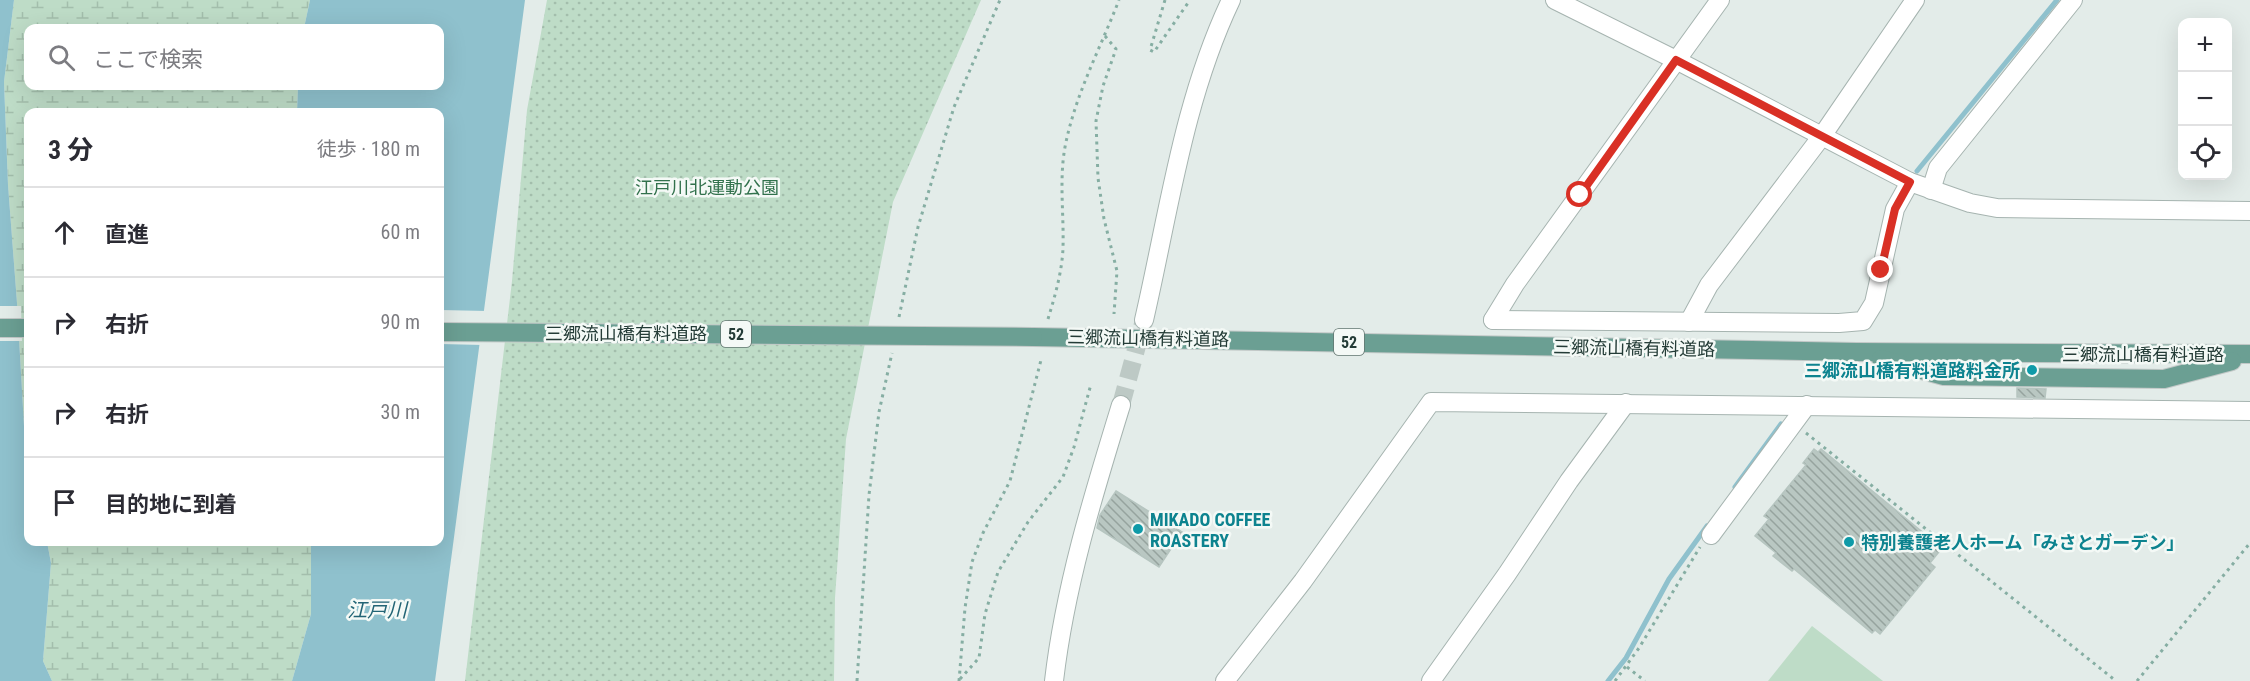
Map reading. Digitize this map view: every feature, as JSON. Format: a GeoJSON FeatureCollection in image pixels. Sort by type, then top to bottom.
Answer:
{"type":"FeatureCollection","features":[{"type":"Feature","properties":{"kind":"main road"},"geometry":{"type":"LineString","coordinates":[[0,328],[24,328]]}},
{"type":"Feature","properties":{"kind":"main road","name":"三郷流山橋有料道路"},"geometry":{"type":"LineString","coordinates":[[444,332],[1166,338],[1856,352],[2250,355]]}},
{"type":"Feature","properties":{"kind":"main road","name":"三郷流山橋有料道路"},"geometry":{"type":"LineString","coordinates":[[1856,352],[1944,376],[2164,379],[2250,355]]}},
{"type":"Feature","properties":{"kind":"street"},"geometry":{"type":"LineString","coordinates":[[1144,320],[1184,130],[1209,50],[1231,0]]}},
{"type":"Feature","properties":{"kind":"street"},"geometry":{"type":"LineString","coordinates":[[1555,0],[1676,60],[1910,182],[1971,203],[1997,208],[2250,211]]}},
{"type":"Feature","properties":{"kind":"street"},"geometry":{"type":"LineString","coordinates":[[1720,0],[1515,284],[1493,320],[1839,323],[1863,321],[1874,303],[1895,209],[1910,182]]}},
{"type":"Feature","properties":{"kind":"street"},"geometry":{"type":"LineString","coordinates":[[1689,322],[1709,285],[1822,136],[1915,0]]}},
{"type":"Feature","properties":{"kind":"street"},"geometry":{"type":"LineString","coordinates":[[1930,190],[1938,168],[2073,0]]}},
{"type":"Feature","properties":{"kind":"street"},"geometry":{"type":"LineString","coordinates":[[1225,681],[1303,581],[1431,402],[2250,411]]}},
{"type":"Feature","properties":{"kind":"street"},"geometry":{"type":"LineString","coordinates":[[1431,681],[1569,481],[1626,403]]}},
{"type":"Feature","properties":{"kind":"street"},"geometry":{"type":"LineString","coordinates":[[1054,681],[1074,566],[1121,405]]}},
{"type":"Feature","properties":{"kind":"street"},"geometry":{"type":"LineString","coordinates":[[1711,535],[1807,405]]}},
{"type":"Feature","properties":{"kind":"path"},"geometry":{"type":"LineString","coordinates":[[1050,313],[1058,287],[1063,249],[1062,185],[1065,148],[1077,100],[1119,0]]}},
{"type":"Feature","properties":{"kind":"path"},"geometry":{"type":"LineString","coordinates":[[1165,0],[1150,50],[1154,52],[1190,0]]}},
{"type":"Feature","properties":{"kind":"path"},"geometry":{"type":"LineString","coordinates":[[1105,36],[1116,49],[1103,86],[1096,132],[1098,178],[1104,219],[1117,271],[1114,314]]}},
{"type":"Feature","properties":{"kind":"path"},"geometry":{"type":"LineString","coordinates":[[959,681],[965,608],[972,562],[983,533],[1010,481],[1041,360]]}},
{"type":"Feature","properties":{"kind":"path"},"geometry":{"type":"LineString","coordinates":[[959,681],[979,658],[985,614],[998,572],[1028,522],[1063,477],[1074,447],[1091,384]]}},
{"type":"Feature","properties":{"kind":"path"},"geometry":{"type":"LineString","coordinates":[[1793,423],[2116,681]]}},
{"type":"Feature","properties":{"kind":"path"},"geometry":{"type":"LineString","coordinates":[[1615,681],[1627,667],[1691,560],[1705,539],[1711,535]]}},
{"type":"Feature","properties":{"kind":"path"},"geometry":{"type":"LineString","coordinates":[[2136,681],[2250,543]]}},
{"type":"Feature","properties":{"kind":"path"},"geometry":{"type":"LineString","coordinates":[[1627,667],[1646,681]]}},
{"type":"Feature","properties":{"kind":"green space"},"geometry":{"type":"Polygon","coordinates":[[[14,0],[310,0],[305,24],[24,24],[24,90],[298,90],[297,108],[24,108],[24,426],[8,185],[4,82],[14,0]]]}},
{"type":"Feature","properties":{"kind":"green space","name":"江戸川北運動公園"},"geometry":{"type":"Polygon","coordinates":[[[547,0],[981,0],[893,202],[846,439],[835,598],[834,681],[465,681],[512,281],[527,110],[547,0]]]}},
{"type":"Feature","properties":{"kind":"green space"},"geometry":{"type":"Polygon","coordinates":[[[48,546],[311,546],[311,614],[292,681],[52,681],[43,661],[51,563],[48,546]]]}},
{"type":"Feature","properties":{"kind":"green space"},"geometry":{"type":"Polygon","coordinates":[[[1812,626],[1883,681],[1768,681],[1812,626]]]}},
{"type":"Feature","properties":{"kind":"water"},"geometry":{"type":"Polygon","coordinates":[[[0,0],[14,0],[4,82],[8,185],[24,426],[24,546],[48,546],[51,563],[43,661],[52,681],[0,681],[0,0]]]}},
{"type":"Feature","properties":{"kind":"water","name":"江戸川"},"geometry":{"type":"Polygon","coordinates":[[[310,0],[525,0],[435,681],[292,681],[311,614],[311,546],[444,546],[444,108],[297,108],[298,90],[444,90],[444,24],[305,24],[310,0]]]}},
{"type":"Feature","properties":{"kind":"pier"},"geometry":{"type":"Polygon","coordinates":[[[0,306],[21,306],[22,341],[0,341],[0,306]]]}},
{"type":"Feature","properties":{"kind":"pier"},"geometry":{"type":"Polygon","coordinates":[[[444,310],[487,311],[483,345],[444,344],[444,310]]]}},
{"type":"Feature","properties":{"kind":"building"},"geometry":{"type":"Polygon","coordinates":[[[2017,388],[2046,389],[2045,398],[2017,397],[2017,388]]]}},
{"type":"Feature","properties":{"kind":"building","name":"特別養護老人ホーム「みさとガーデン」"},"geometry":{"type":"Polygon","coordinates":[[[1814,449],[1818,452],[1821,449],[1942,548],[1930,563],[1935,567],[1880,634],[1875,630],[1872,633],[1794,569],[1792,571],[1773,556],[1776,553],[1755,536],[1769,519],[1764,516],[1806,465],[1803,463],[1814,449]]]}},
{"type":"Feature","properties":{"kind":"building","name":"MIKADO COFFEE ROASTERY"},"geometry":{"type":"Polygon","coordinates":[[[1116,491],[1182,532],[1159,567],[1097,528],[1100,515],[1116,491]]]}},
{"type":"Feature","properties":{"kind":"waterway"},"geometry":{"type":"LineString","coordinates":[[1917,171],[2057,0]]}},
{"type":"Feature","properties":{"kind":"waterway"},"geometry":{"type":"LineString","coordinates":[[1735,487],[1781,424]]}},
{"type":"Feature","properties":{"kind":"waterway"},"geometry":{"type":"LineString","coordinates":[[1608,681],[1626,658],[1669,579],[1707,526]]}},
{"type":"Feature","properties":{"kind":"tunnel"},"geometry":{"type":"LineString","coordinates":[[1121,405],[1144,320]]}},
{"type":"Feature","properties":{"kind":"place","name":"三郷流山橋有料道路料金所"},"geometry":{"type":"Point","coordinates":[2032,370]}},
{"type":"Feature","properties":{"kind":"place","name":"MIKADO COFFEE ROASTERY"},"geometry":{"type":"Point","coordinates":[1138,529]}},
{"type":"Feature","properties":{"kind":"place","name":"特別養護老人ホーム「みさとガーデン」"},"geometry":{"type":"Point","coordinates":[1849,542]}},
{"type":"Feature","properties":{"kind":"route"},"geometry":{"type":"LineString","coordinates":[[1580,195],[1676,60],[1910,182],[1895,209],[1881,270]]}}]}
